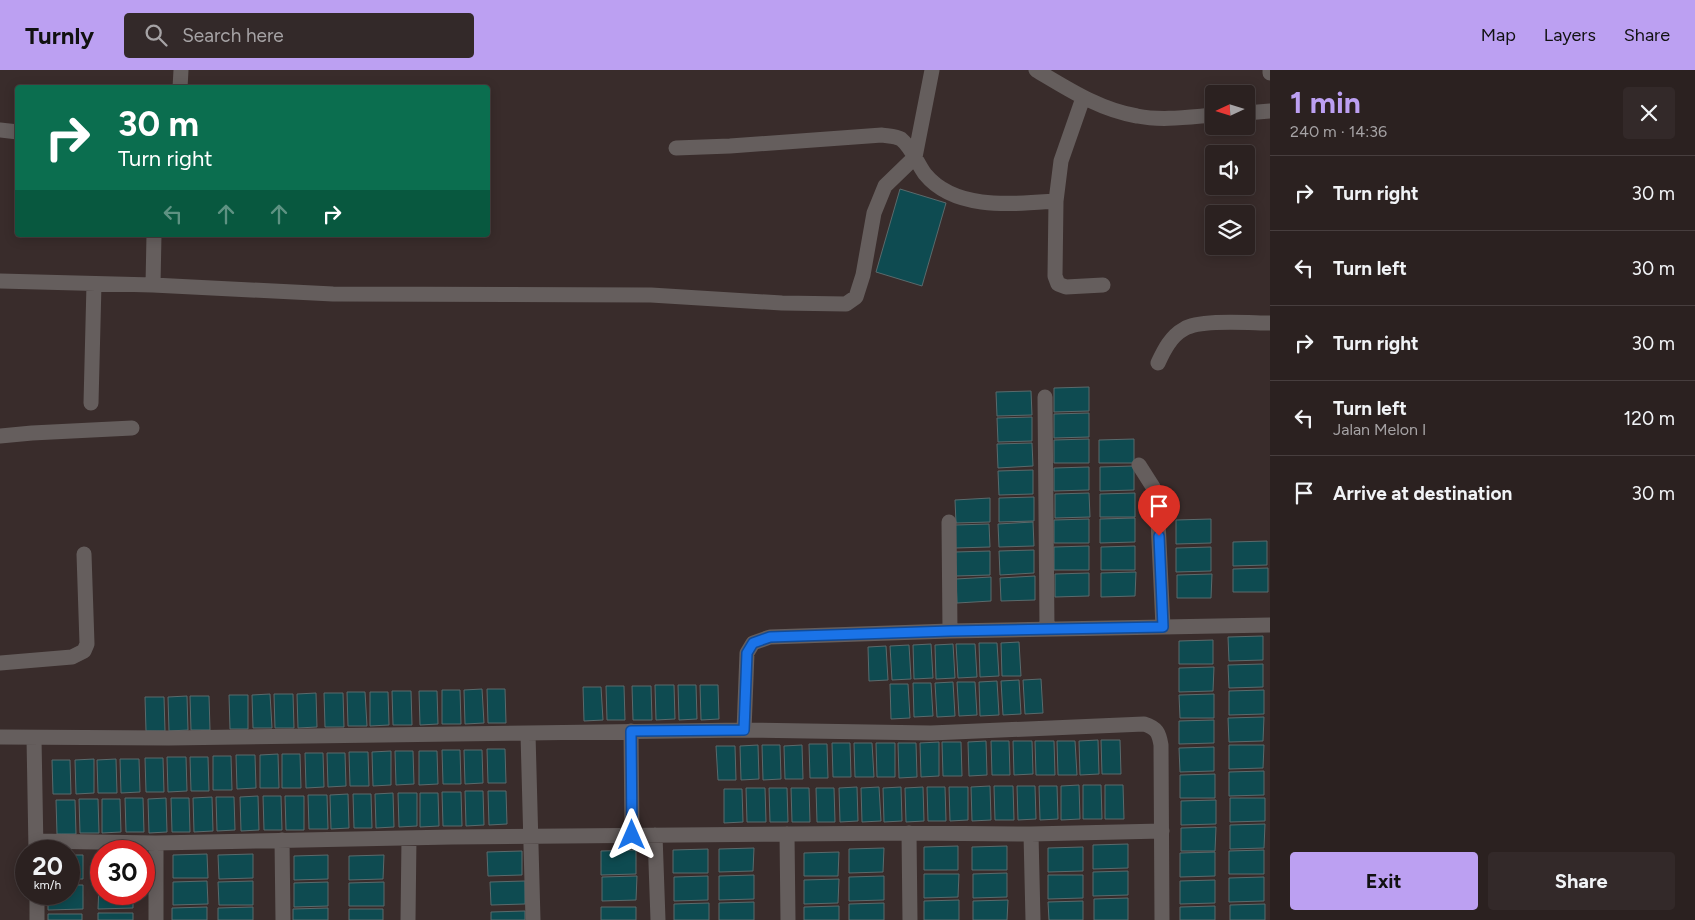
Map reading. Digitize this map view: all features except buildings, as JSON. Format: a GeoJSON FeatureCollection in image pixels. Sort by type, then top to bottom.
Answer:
{"type":"FeatureCollection","features":[{"type":"Feature","properties":{"kind":"street"},"geometry":{"type":"LineString","coordinates":[[180,85],[181,70]]}},
{"type":"Feature","properties":{"kind":"street"},"geometry":{"type":"LineString","coordinates":[[0,281],[153,285],[334,294],[650,295],[782,303],[846,304],[856,297],[863,275],[874,213],[885,186],[915,156],[932,70]]}},
{"type":"Feature","properties":{"kind":"street"},"geometry":{"type":"LineString","coordinates":[[1036,70],[1083,98],[1137,116],[1158,118],[1205,115]]}},
{"type":"Feature","properties":{"kind":"street"},"geometry":{"type":"LineString","coordinates":[[1083,98],[1061,160],[1056,201],[1055,276],[1058,284],[1066,287],[1102,286]]}},
{"type":"Feature","properties":{"kind":"street"},"geometry":{"type":"LineString","coordinates":[[1255,112],[1270,111]]}},
{"type":"Feature","properties":{"kind":"street"},"geometry":{"type":"LineString","coordinates":[[0,130],[15,132]]}},
{"type":"Feature","properties":{"kind":"street"},"geometry":{"type":"LineString","coordinates":[[676,148],[882,135],[900,138],[915,156],[926,174],[945,190],[972,200],[1009,204],[1056,201]]}},
{"type":"Feature","properties":{"kind":"street"},"geometry":{"type":"LineString","coordinates":[[153,285],[154,237]]}},
{"type":"Feature","properties":{"kind":"street"},"geometry":{"type":"LineString","coordinates":[[91,403],[94,284]]}},
{"type":"Feature","properties":{"kind":"street"},"geometry":{"type":"LineString","coordinates":[[1158,363],[1172,338],[1185,328],[1202,324],[1270,323]]}},
{"type":"Feature","properties":{"kind":"street"},"geometry":{"type":"LineString","coordinates":[[1045,397],[1047,629]]}},
{"type":"Feature","properties":{"kind":"street"},"geometry":{"type":"LineString","coordinates":[[0,436],[32,432],[132,428]]}},
{"type":"Feature","properties":{"kind":"street"},"geometry":{"type":"LineString","coordinates":[[1139,465],[1153,487],[1157,499],[1163,627]]}},
{"type":"Feature","properties":{"kind":"street"},"geometry":{"type":"LineString","coordinates":[[949,522],[950,631]]}},
{"type":"Feature","properties":{"kind":"street"},"geometry":{"type":"LineString","coordinates":[[0,663],[72,657],[84,651],[87,644],[84,554]]}},
{"type":"Feature","properties":{"kind":"street"},"geometry":{"type":"LineString","coordinates":[[744,730],[747,653],[753,643],[770,637],[950,631],[1270,625]]}},
{"type":"Feature","properties":{"kind":"street"},"geometry":{"type":"LineString","coordinates":[[0,737],[169,738],[744,730],[930,733],[1144,724],[1153,726],[1157,730],[1161,745],[1162,920]]}},
{"type":"Feature","properties":{"kind":"street"},"geometry":{"type":"LineString","coordinates":[[631,731],[632,835]]}},
{"type":"Feature","properties":{"kind":"street"},"geometry":{"type":"LineString","coordinates":[[528,734],[533,920]]}},
{"type":"Feature","properties":{"kind":"street"},"geometry":{"type":"LineString","coordinates":[[34,738],[36,840]]}},
{"type":"Feature","properties":{"kind":"street"},"geometry":{"type":"LineString","coordinates":[[80,845],[632,835],[1031,834],[1162,830]]}},
{"type":"Feature","properties":{"kind":"street"},"geometry":{"type":"LineString","coordinates":[[909,833],[910,920]]}},
{"type":"Feature","properties":{"kind":"street"},"geometry":{"type":"LineString","coordinates":[[787,834],[788,920]]}},
{"type":"Feature","properties":{"kind":"street"},"geometry":{"type":"LineString","coordinates":[[1031,834],[1032,920]]}},
{"type":"Feature","properties":{"kind":"street"},"geometry":{"type":"LineString","coordinates":[[655,835],[658,920]]}},
{"type":"Feature","properties":{"kind":"street"},"geometry":{"type":"LineString","coordinates":[[408,920],[409,838]]}},
{"type":"Feature","properties":{"kind":"street"},"geometry":{"type":"LineString","coordinates":[[282,840],[283,920]]}},
{"type":"Feature","properties":{"kind":"street"},"geometry":{"type":"LineString","coordinates":[[156,842],[156,920]]}},
{"type":"Feature","properties":{"kind":"street"},"geometry":{"type":"LineString","coordinates":[[37,905],[37,920]]}},
{"type":"Feature","properties":{"kind":"route"},"geometry":{"type":"LineString","coordinates":[[632,835],[631,731],[744,730],[747,653],[753,643],[770,637],[1163,627],[1159,536]]}}]}
